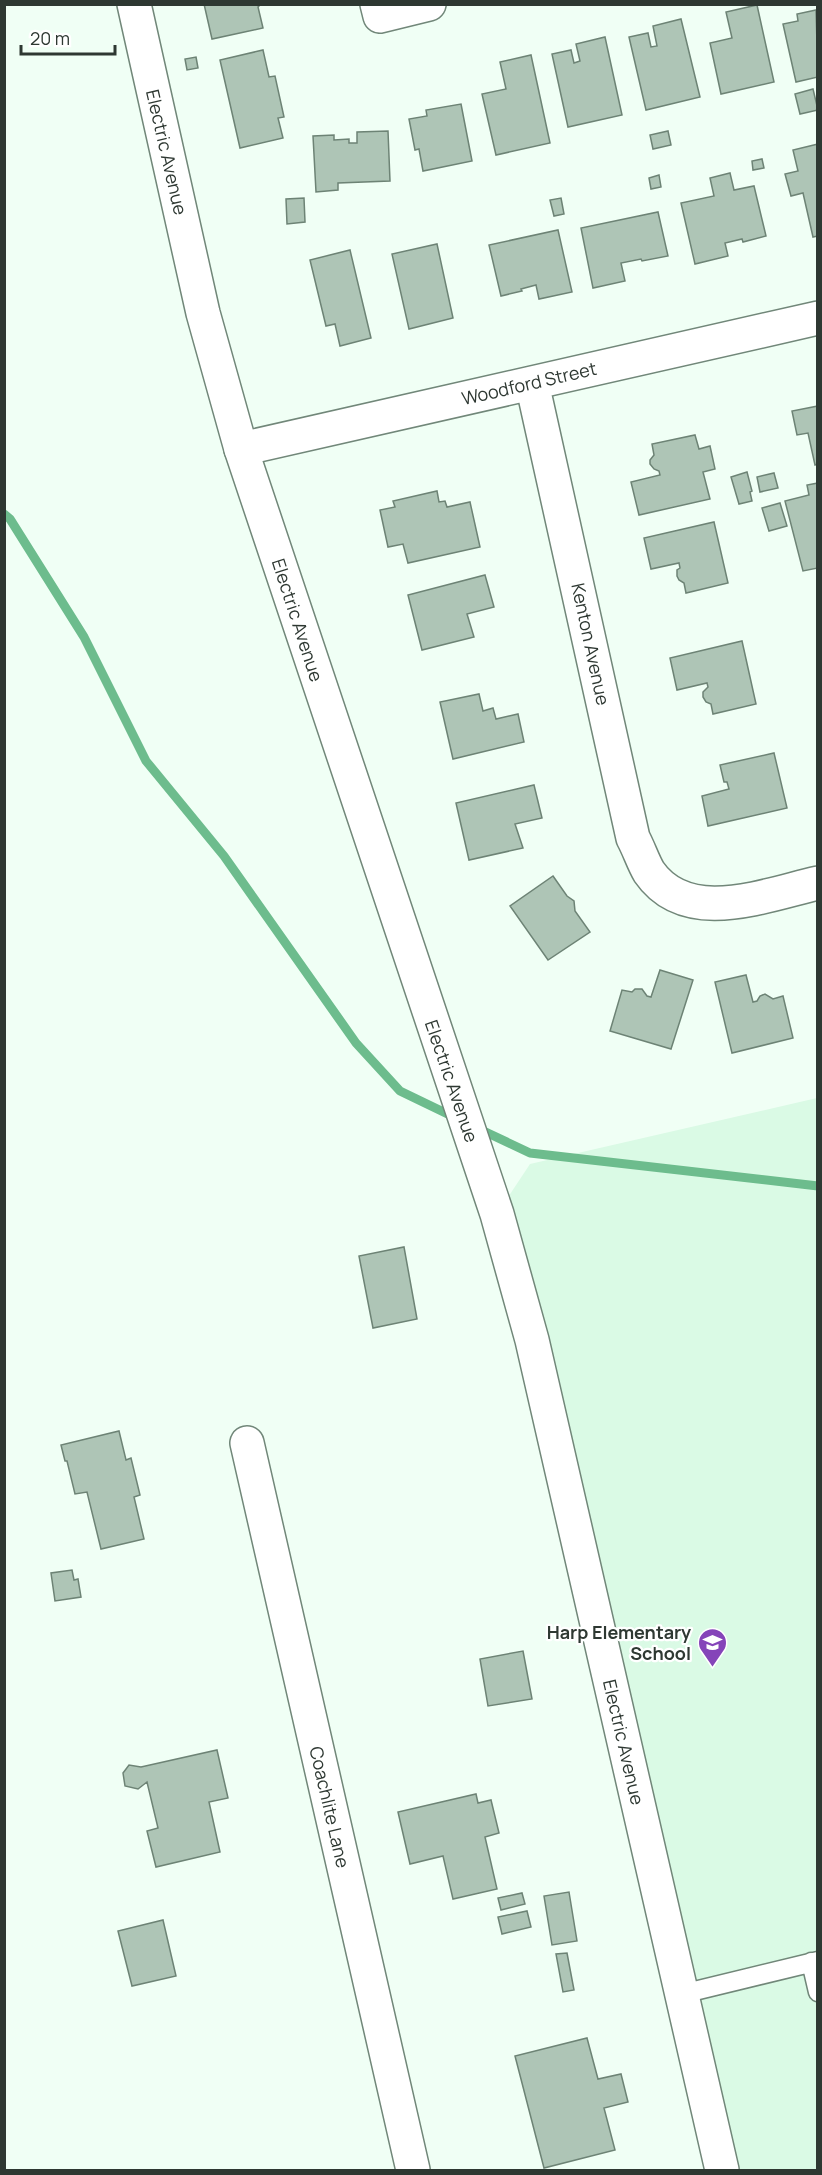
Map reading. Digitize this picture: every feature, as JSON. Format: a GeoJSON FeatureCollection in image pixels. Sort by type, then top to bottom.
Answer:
{"type":"FeatureCollection","features":[{"type":"Feature","properties":{"kind":"street","name":"Electric Avenue"},"geometry":{"type":"LineString","coordinates":[[134,4],[203,313],[241,449],[497,1214],[532,1340],[722,2170]]}},
{"type":"Feature","properties":{"kind":"street"},"geometry":{"type":"LineString","coordinates":[[378,10],[429,4]]}},
{"type":"Feature","properties":{"kind":"street","name":"Woodford Street"},"geometry":{"type":"LineString","coordinates":[[241,449],[818,318]]}},
{"type":"Feature","properties":{"kind":"street","name":"Kenton Avenue"},"geometry":{"type":"LineString","coordinates":[[532,383],[633,838],[650,872],[672,895],[700,904],[730,903],[818,883]]}},
{"type":"Feature","properties":{"kind":"street","name":"Coachlite Lane"},"geometry":{"type":"LineString","coordinates":[[247,1443],[413,2170]]}},
{"type":"Feature","properties":{"kind":"lane"},"geometry":{"type":"LineString","coordinates":[[682,1994],[814,1961],[818,1992]]}},
{"type":"Feature","properties":{"kind":"shaded area","name":"Harp Elementary School"},"geometry":{"type":"Polygon","coordinates":[[[817,1098],[817,2170],[722,2170],[497,1214],[530,1164],[817,1098]]]}},
{"type":"Feature","properties":{"kind":"building"},"geometry":{"type":"Polygon","coordinates":[[[204,4],[261,4],[258,7],[263,28],[212,39],[204,4]]]}},
{"type":"Feature","properties":{"kind":"building"},"geometry":{"type":"Polygon","coordinates":[[[757,5],[774,82],[721,94],[710,43],[732,38],[726,12],[757,5]]]}},
{"type":"Feature","properties":{"kind":"building"},"geometry":{"type":"Polygon","coordinates":[[[816,10],[818,77],[796,82],[783,24],[798,21],[797,14],[816,10]]]}},
{"type":"Feature","properties":{"kind":"building"},"geometry":{"type":"Polygon","coordinates":[[[681,19],[700,97],[646,110],[629,37],[648,33],[651,47],[657,46],[653,26],[681,19]]]}},
{"type":"Feature","properties":{"kind":"building"},"geometry":{"type":"Polygon","coordinates":[[[605,37],[622,115],[568,127],[552,54],[571,50],[574,63],[580,61],[576,44],[605,37]]]}},
{"type":"Feature","properties":{"kind":"building"},"geometry":{"type":"Polygon","coordinates":[[[263,50],[269,77],[275,76],[284,117],[278,118],[283,138],[240,148],[220,60],[263,50]]]}},
{"type":"Feature","properties":{"kind":"building"},"geometry":{"type":"Polygon","coordinates":[[[531,55],[550,143],[496,155],[482,94],[506,89],[500,62],[531,55]]]}},
{"type":"Feature","properties":{"kind":"building"},"geometry":{"type":"Polygon","coordinates":[[[196,57],[198,68],[187,70],[185,59],[196,57]]]}},
{"type":"Feature","properties":{"kind":"building"},"geometry":{"type":"Polygon","coordinates":[[[813,89],[818,110],[800,114],[795,94],[813,89]]]}},
{"type":"Feature","properties":{"kind":"building"},"geometry":{"type":"Polygon","coordinates":[[[461,104],[472,161],[423,171],[419,149],[415,150],[409,119],[427,116],[426,110],[461,104]]]}},
{"type":"Feature","properties":{"kind":"building"},"geometry":{"type":"Polygon","coordinates":[[[388,131],[390,181],[338,183],[338,190],[316,192],[313,136],[334,135],[334,140],[349,139],[349,143],[357,143],[357,132],[388,131]]]}},
{"type":"Feature","properties":{"kind":"building"},"geometry":{"type":"Polygon","coordinates":[[[668,131],[671,145],[653,149],[650,135],[668,131]]]}},
{"type":"Feature","properties":{"kind":"building"},"geometry":{"type":"Polygon","coordinates":[[[818,144],[818,236],[813,237],[803,193],[791,196],[785,174],[798,171],[793,150],[818,144]]]}},
{"type":"Feature","properties":{"kind":"building"},"geometry":{"type":"Polygon","coordinates":[[[762,159],[764,168],[753,170],[752,161],[762,159]]]}},
{"type":"Feature","properties":{"kind":"building"},"geometry":{"type":"Polygon","coordinates":[[[730,173],[734,190],[754,186],[766,236],[743,242],[742,239],[725,243],[728,256],[695,264],[681,203],[714,196],[710,178],[730,173]]]}},
{"type":"Feature","properties":{"kind":"building"},"geometry":{"type":"Polygon","coordinates":[[[659,175],[661,187],[651,189],[649,178],[659,175]]]}},
{"type":"Feature","properties":{"kind":"building"},"geometry":{"type":"Polygon","coordinates":[[[304,198],[305,222],[287,224],[286,199],[304,198]]]}},
{"type":"Feature","properties":{"kind":"building"},"geometry":{"type":"Polygon","coordinates":[[[561,198],[564,214],[554,216],[550,200],[561,198]]]}},
{"type":"Feature","properties":{"kind":"building"},"geometry":{"type":"Polygon","coordinates":[[[658,212],[668,256],[621,263],[625,281],[593,288],[581,228],[658,212]]]}},
{"type":"Feature","properties":{"kind":"building"},"geometry":{"type":"Polygon","coordinates":[[[558,230],[572,292],[539,299],[536,285],[501,296],[489,245],[558,230]]]}},
{"type":"Feature","properties":{"kind":"building"},"geometry":{"type":"Polygon","coordinates":[[[437,244],[453,318],[409,329],[392,254],[437,244]]]}},
{"type":"Feature","properties":{"kind":"building"},"geometry":{"type":"Polygon","coordinates":[[[350,250],[371,338],[340,346],[335,324],[326,326],[310,260],[350,250]]]}},
{"type":"Feature","properties":{"kind":"building"},"geometry":{"type":"Polygon","coordinates":[[[818,406],[818,464],[815,465],[808,433],[797,435],[792,411],[818,406]]]}},
{"type":"Feature","properties":{"kind":"building"},"geometry":{"type":"Polygon","coordinates":[[[695,435],[699,449],[710,446],[715,469],[703,472],[710,499],[639,515],[631,482],[660,475],[659,471],[650,464],[654,455],[652,444],[695,435]]]}},
{"type":"Feature","properties":{"kind":"building"},"geometry":{"type":"Polygon","coordinates":[[[747,472],[752,501],[739,504],[731,477],[747,472]]]}},
{"type":"Feature","properties":{"kind":"building"},"geometry":{"type":"Polygon","coordinates":[[[774,473],[778,488],[760,492],[757,477],[774,473]]]}},
{"type":"Feature","properties":{"kind":"building"},"geometry":{"type":"Polygon","coordinates":[[[818,483],[818,568],[803,571],[785,501],[809,495],[807,485],[818,483]]]}},
{"type":"Feature","properties":{"kind":"building"},"geometry":{"type":"Polygon","coordinates":[[[437,491],[439,502],[445,501],[447,507],[470,502],[480,547],[408,563],[403,544],[388,547],[380,510],[395,507],[393,501],[437,491]]]}},
{"type":"Feature","properties":{"kind":"building"},"geometry":{"type":"Polygon","coordinates":[[[780,503],[787,526],[769,531],[762,508],[780,503]]]}},
{"type":"Feature","properties":{"kind":"building"},"geometry":{"type":"Polygon","coordinates":[[[714,522],[728,583],[686,593],[684,583],[677,576],[679,563],[651,569],[644,538],[714,522]]]}},
{"type":"Feature","properties":{"kind":"building"},"geometry":{"type":"Polygon","coordinates":[[[485,575],[494,607],[467,614],[474,637],[422,650],[408,595],[485,575]]]}},
{"type":"Feature","properties":{"kind":"building"},"geometry":{"type":"Polygon","coordinates":[[[742,641],[756,704],[713,714],[711,704],[703,697],[703,692],[708,687],[707,683],[677,690],[670,658],[742,641]]]}},
{"type":"Feature","properties":{"kind":"building"},"geometry":{"type":"Polygon","coordinates":[[[479,694],[483,711],[493,708],[496,719],[518,714],[524,742],[453,759],[440,702],[479,694]]]}},
{"type":"Feature","properties":{"kind":"building"},"geometry":{"type":"Polygon","coordinates":[[[774,753],[787,808],[708,826],[702,796],[729,789],[727,782],[724,782],[720,765],[774,753]]]}},
{"type":"Feature","properties":{"kind":"building"},"geometry":{"type":"Polygon","coordinates":[[[534,785],[542,818],[515,824],[523,848],[469,860],[456,803],[534,785]]]}},
{"type":"Feature","properties":{"kind":"building"},"geometry":{"type":"Polygon","coordinates":[[[553,876],[567,896],[574,901],[575,911],[590,932],[548,960],[510,906],[553,876]]]}},
{"type":"Feature","properties":{"kind":"building"},"geometry":{"type":"Polygon","coordinates":[[[660,970],[693,980],[671,1049],[610,1031],[622,990],[632,992],[635,989],[642,989],[647,996],[651,997],[660,970]]]}},
{"type":"Feature","properties":{"kind":"building"},"geometry":{"type":"Polygon","coordinates":[[[746,975],[753,1002],[765,994],[773,999],[783,996],[793,1038],[732,1053],[715,982],[746,975]]]}},
{"type":"Feature","properties":{"kind":"building"},"geometry":{"type":"Polygon","coordinates":[[[404,1247],[417,1319],[373,1328],[359,1256],[404,1247]]]}},
{"type":"Feature","properties":{"kind":"building"},"geometry":{"type":"Polygon","coordinates":[[[119,1431],[126,1460],[131,1458],[140,1495],[134,1497],[144,1539],[101,1549],[87,1492],[75,1494],[61,1445],[119,1431]]]}},
{"type":"Feature","properties":{"kind":"building"},"geometry":{"type":"Polygon","coordinates":[[[72,1570],[74,1580],[78,1579],[81,1597],[55,1601],[51,1573],[72,1570]]]}},
{"type":"Feature","properties":{"kind":"building"},"geometry":{"type":"Polygon","coordinates":[[[523,1651],[532,1699],[488,1706],[480,1659],[523,1651]]]}},
{"type":"Feature","properties":{"kind":"building"},"geometry":{"type":"Polygon","coordinates":[[[217,1750],[228,1798],[209,1802],[220,1852],[156,1867],[147,1831],[158,1828],[147,1782],[138,1789],[125,1786],[123,1773],[129,1765],[141,1767],[217,1750]]]}},
{"type":"Feature","properties":{"kind":"building"},"geometry":{"type":"Polygon","coordinates":[[[476,1794],[478,1803],[491,1800],[499,1833],[485,1837],[497,1889],[453,1899],[443,1856],[410,1864],[398,1812],[476,1794]]]}},
{"type":"Feature","properties":{"kind":"building"},"geometry":{"type":"Polygon","coordinates":[[[569,1892],[577,1941],[552,1945],[544,1896],[569,1892]]]}},
{"type":"Feature","properties":{"kind":"building"},"geometry":{"type":"Polygon","coordinates":[[[522,1893],[525,1904],[501,1910],[498,1898],[522,1893]]]}},
{"type":"Feature","properties":{"kind":"building"},"geometry":{"type":"Polygon","coordinates":[[[527,1911],[531,1927],[502,1934],[498,1917],[527,1911]]]}},
{"type":"Feature","properties":{"kind":"building"},"geometry":{"type":"Polygon","coordinates":[[[163,1920],[176,1976],[132,1986],[118,1931],[163,1920]]]}},
{"type":"Feature","properties":{"kind":"building"},"geometry":{"type":"Polygon","coordinates":[[[567,1953],[574,1990],[563,1992],[556,1954],[567,1953]]]}},
{"type":"Feature","properties":{"kind":"building"},"geometry":{"type":"Polygon","coordinates":[[[587,2038],[598,2079],[621,2074],[628,2102],[604,2108],[615,2150],[544,2168],[515,2056],[587,2038]]]}},
{"type":"Feature","properties":{"kind":"waterway"},"geometry":{"type":"LineString","coordinates":[[4,514],[10,519],[84,637],[146,761],[224,856],[356,1043],[400,1091],[456,1118]]}},
{"type":"Feature","properties":{"kind":"waterway"},"geometry":{"type":"LineString","coordinates":[[477,1128],[530,1153],[818,1186]]}},
{"type":"Feature","properties":{"kind":"place","name":"Harp Elementary School"},"geometry":{"type":"Point","coordinates":[712,1668]}}]}
